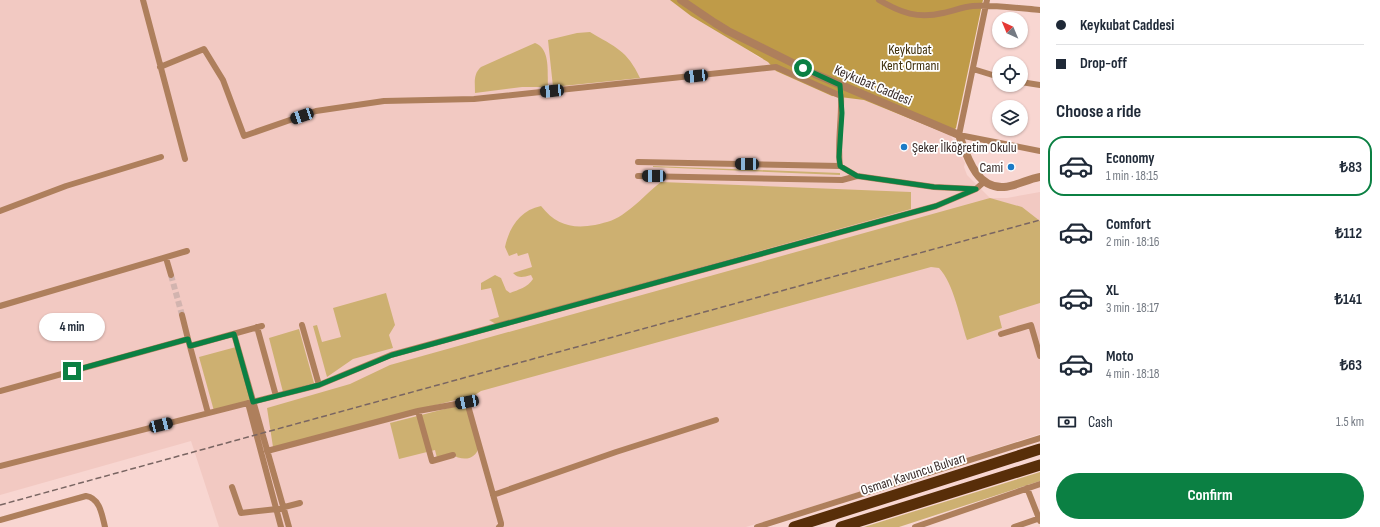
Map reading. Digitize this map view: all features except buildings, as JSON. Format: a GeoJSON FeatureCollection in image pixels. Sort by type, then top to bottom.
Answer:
{"type":"FeatureCollection","features":[{"type":"Feature","properties":{"kind":"highway","name":"Osman Kavuncu Bulvarı"},"geometry":{"type":"LineString","coordinates":[[794,527],[1040,449]]}},
{"type":"Feature","properties":{"kind":"highway","name":"Osman Kavuncu Bulvarı"},"geometry":{"type":"LineString","coordinates":[[841,527],[1040,465]]}},
{"type":"Feature","properties":{"kind":"street"},"geometry":{"type":"LineString","coordinates":[[143,0],[185,159]]}},
{"type":"Feature","properties":{"kind":"street","name":"Keykubat Caddesi"},"geometry":{"type":"LineString","coordinates":[[681,0],[728,31],[815,74],[959,135]]}},
{"type":"Feature","properties":{"kind":"street"},"geometry":{"type":"LineString","coordinates":[[879,0],[902,12],[918,16],[941,14],[987,3],[1040,10]]}},
{"type":"Feature","properties":{"kind":"street"},"geometry":{"type":"LineString","coordinates":[[987,3],[959,135],[972,168],[985,181],[995,186],[1004,187],[1040,177]]}},
{"type":"Feature","properties":{"kind":"street"},"geometry":{"type":"LineString","coordinates":[[160,67],[204,49],[223,80],[244,136],[316,111],[384,101],[474,99],[776,67],[842,96]]}},
{"type":"Feature","properties":{"kind":"street"},"geometry":{"type":"LineString","coordinates":[[973,69],[992,75]]}},
{"type":"Feature","properties":{"kind":"street"},"geometry":{"type":"LineString","coordinates":[[1028,83],[1040,85]]}},
{"type":"Feature","properties":{"kind":"street"},"geometry":{"type":"LineString","coordinates":[[840,85],[842,96],[839,157],[840,166]]}},
{"type":"Feature","properties":{"kind":"street"},"geometry":{"type":"LineString","coordinates":[[959,135],[1040,151]]}},
{"type":"Feature","properties":{"kind":"street"},"geometry":{"type":"LineString","coordinates":[[0,211],[66,186],[161,157]]}},
{"type":"Feature","properties":{"kind":"street"},"geometry":{"type":"LineString","coordinates":[[638,162],[840,166],[857,176],[934,187],[976,189]]}},
{"type":"Feature","properties":{"kind":"street"},"geometry":{"type":"LineString","coordinates":[[638,176],[842,180],[857,176]]}},
{"type":"Feature","properties":{"kind":"street"},"geometry":{"type":"LineString","coordinates":[[0,466],[319,385],[392,355],[936,206],[976,189],[985,181]]}},
{"type":"Feature","properties":{"kind":"street"},"geometry":{"type":"LineString","coordinates":[[0,306],[187,251]]}},
{"type":"Feature","properties":{"kind":"street"},"geometry":{"type":"LineString","coordinates":[[166,258],[170,275]]}},
{"type":"Feature","properties":{"kind":"street"},"geometry":{"type":"LineString","coordinates":[[182,314],[208,413],[206,414]]}},
{"type":"Feature","properties":{"kind":"street"},"geometry":{"type":"LineString","coordinates":[[302,325],[319,385]]}},
{"type":"Feature","properties":{"kind":"street"},"geometry":{"type":"LineString","coordinates":[[1001,334],[1031,325],[1040,356]]}},
{"type":"Feature","properties":{"kind":"street"},"geometry":{"type":"LineString","coordinates":[[190,346],[260,326],[276,396]]}},
{"type":"Feature","properties":{"kind":"street"},"geometry":{"type":"LineString","coordinates":[[234,334],[250,403],[280,508],[289,527]]}},
{"type":"Feature","properties":{"kind":"street"},"geometry":{"type":"LineString","coordinates":[[0,391],[188,339]]}},
{"type":"Feature","properties":{"kind":"street"},"geometry":{"type":"LineString","coordinates":[[267,451],[418,411],[467,402],[501,523],[499,527]]}},
{"type":"Feature","properties":{"kind":"street"},"geometry":{"type":"LineString","coordinates":[[250,403],[267,451],[280,508],[281,527]]}},
{"type":"Feature","properties":{"kind":"street"},"geometry":{"type":"LineString","coordinates":[[418,411],[432,461],[453,455]]}},
{"type":"Feature","properties":{"kind":"street"},"geometry":{"type":"LineString","coordinates":[[493,495],[616,452],[716,420]]}},
{"type":"Feature","properties":{"kind":"street"},"geometry":{"type":"LineString","coordinates":[[757,527],[1040,438]]}},
{"type":"Feature","properties":{"kind":"street"},"geometry":{"type":"LineString","coordinates":[[915,527],[1040,484]]}},
{"type":"Feature","properties":{"kind":"street"},"geometry":{"type":"LineString","coordinates":[[232,487],[241,513],[280,508],[300,503]]}},
{"type":"Feature","properties":{"kind":"street"},"geometry":{"type":"LineString","coordinates":[[1014,527],[1040,519],[1027,488]]}},
{"type":"Feature","properties":{"kind":"street"},"geometry":{"type":"LineString","coordinates":[[0,520],[86,496],[93,498],[97,502],[105,527]]}},
{"type":"Feature","properties":{"kind":"shaded area"},"geometry":{"type":"Polygon","coordinates":[[[0,0],[673,0],[758,57],[950,135],[965,163],[964,167],[967,175],[990,198],[1007,198],[1040,192],[1040,434],[746,527],[219,527],[191,441],[0,495],[0,0]]]}},
{"type":"Feature","properties":{"kind":"shaded area"},"geometry":{"type":"Polygon","coordinates":[[[590,32],[620,50],[630,61],[640,78],[553,87],[548,40],[577,33],[590,32]]]}},
{"type":"Feature","properties":{"kind":"shaded area"},"geometry":{"type":"Polygon","coordinates":[[[535,43],[544,50],[546,56],[548,87],[522,87],[475,93],[476,76],[481,67],[535,43]]]}},
{"type":"Feature","properties":{"kind":"shaded area"},"geometry":{"type":"Polygon","coordinates":[[[653,167],[840,173],[840,175],[653,167]]]}},
{"type":"Feature","properties":{"kind":"shaded area"},"geometry":{"type":"Polygon","coordinates":[[[661,182],[911,192],[911,209],[496,324],[489,320],[499,317],[491,288],[481,290],[481,283],[495,275],[501,278],[506,290],[510,293],[526,286],[533,279],[531,275],[519,277],[513,273],[532,267],[528,253],[518,256],[517,253],[509,256],[505,247],[509,233],[521,216],[527,211],[541,206],[553,218],[565,224],[572,226],[587,226],[600,224],[622,215],[661,182]]]}},
{"type":"Feature","properties":{"kind":"shaded area"},"geometry":{"type":"Polygon","coordinates":[[[990,198],[1022,207],[1040,221],[1040,303],[999,316],[1002,328],[967,340],[949,283],[939,268],[931,267],[481,391],[475,395],[273,447],[267,408],[350,384],[390,365],[990,198]]]}},
{"type":"Feature","properties":{"kind":"shaded area"},"geometry":{"type":"Polygon","coordinates":[[[386,293],[395,325],[389,335],[393,348],[353,359],[327,377],[313,326],[317,325],[322,342],[341,337],[333,308],[386,293]]]}},
{"type":"Feature","properties":{"kind":"shaded area"},"geometry":{"type":"Polygon","coordinates":[[[299,329],[314,383],[283,392],[269,338],[299,329]]]}},
{"type":"Feature","properties":{"kind":"shaded area"},"geometry":{"type":"Polygon","coordinates":[[[236,347],[251,401],[214,411],[199,357],[236,347]]]}},
{"type":"Feature","properties":{"kind":"shaded area"},"geometry":{"type":"Polygon","coordinates":[[[468,403],[479,447],[474,455],[464,459],[451,454],[437,458],[435,450],[399,459],[390,423],[468,403]]]}},
{"type":"Feature","properties":{"kind":"shaded area"},"geometry":{"type":"Polygon","coordinates":[[[1040,472],[1040,481],[899,527],[864,527],[1040,472]]]}},
{"type":"Feature","properties":{"kind":"green space","name":"Keykubat Kent Ormanı"},"geometry":{"type":"Polygon","coordinates":[[[670,0],[983,0],[956,128],[950,135],[864,100],[832,96],[776,71],[768,62],[691,16],[670,0]]]}},
{"type":"Feature","properties":{"kind":"tunnel"},"geometry":{"type":"LineString","coordinates":[[171,275],[182,315]]}},
{"type":"Feature","properties":{"kind":"railway"},"geometry":{"type":"LineString","coordinates":[[0,505],[1040,220]]}},
{"type":"Feature","properties":{"kind":"place","name":"Şeker İlköğretim Okulu"},"geometry":{"type":"Point","coordinates":[904,147]}},
{"type":"Feature","properties":{"kind":"place","name":"Cami"},"geometry":{"type":"Point","coordinates":[1011,167]}},
{"type":"Feature","properties":{"kind":"route"},"geometry":{"type":"LineString","coordinates":[[72,371],[188,339],[190,346],[234,334],[253,402],[319,385],[392,355],[936,206],[976,189],[934,187],[857,176],[840,166],[839,157],[842,96],[840,85],[803,68]]}}]}
